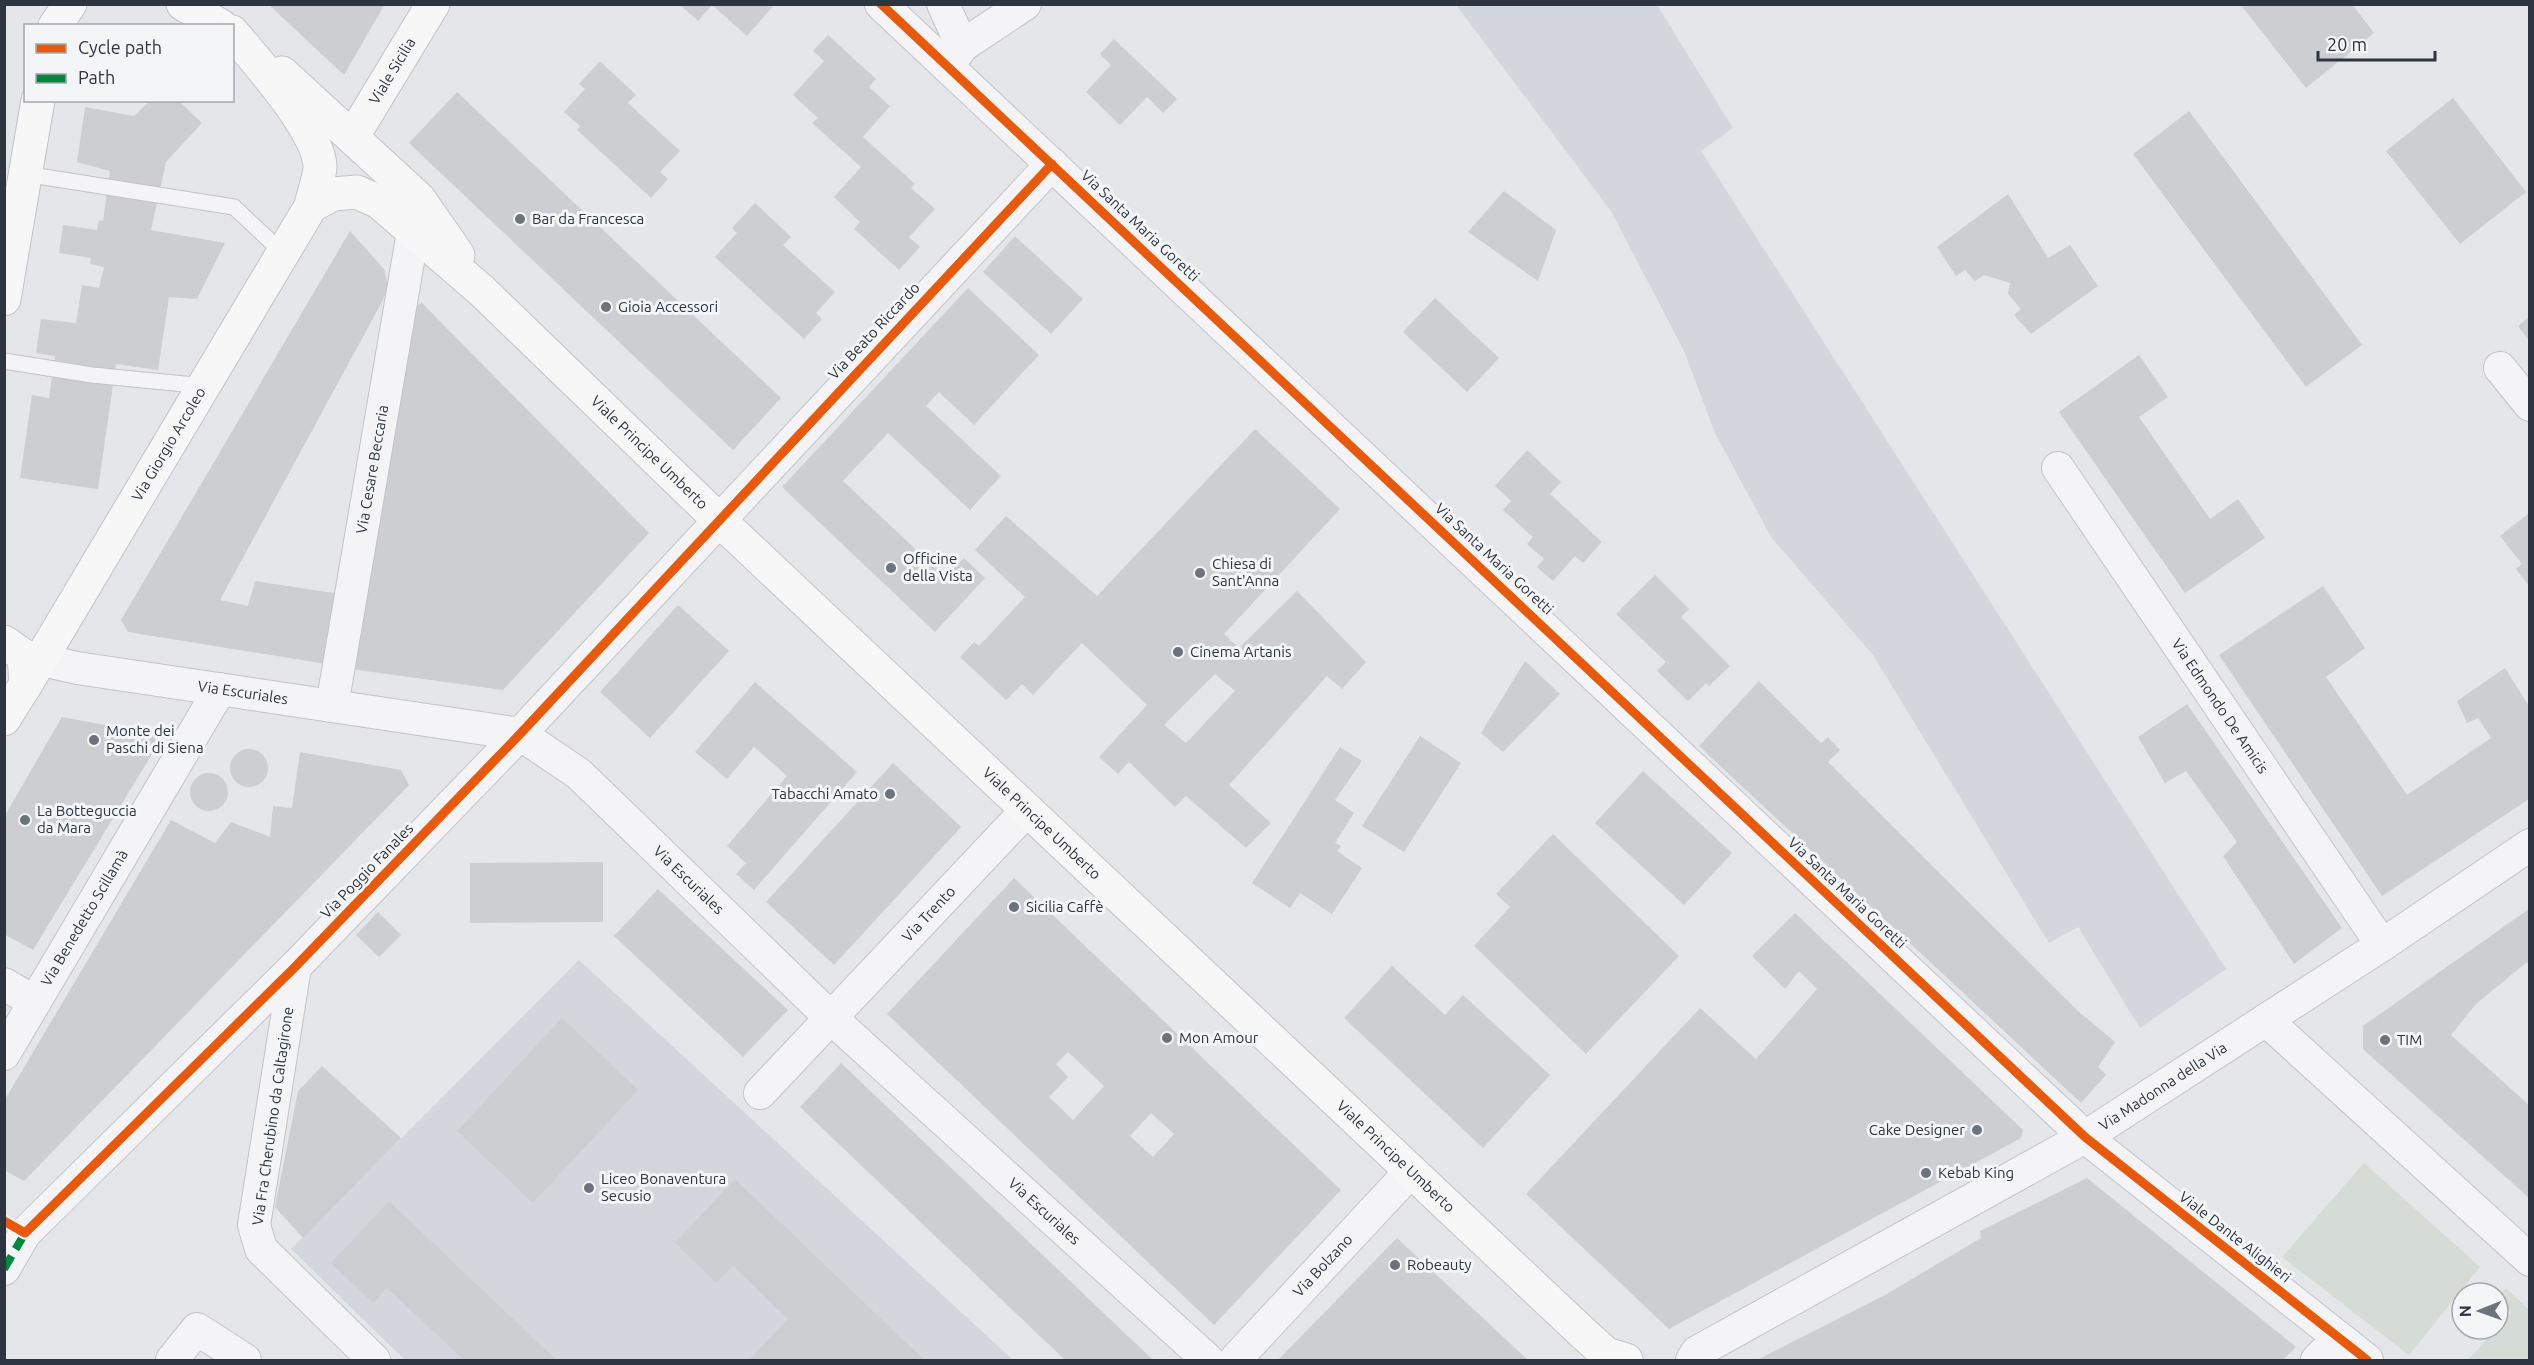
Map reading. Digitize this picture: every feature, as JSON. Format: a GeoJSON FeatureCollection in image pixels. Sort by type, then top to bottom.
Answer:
{"type":"FeatureCollection","features":[{"type":"Feature","properties":{"kind":"main road"},"geometry":{"type":"LineString","coordinates":[[50,24],[51,4]]}},
{"type":"Feature","properties":{"kind":"main road"},"geometry":{"type":"LineString","coordinates":[[56,24],[70,4]]}},
{"type":"Feature","properties":{"kind":"main road"},"geometry":{"type":"LineString","coordinates":[[183,4],[218,24]]}},
{"type":"Feature","properties":{"kind":"main road"},"geometry":{"type":"LineString","coordinates":[[205,4],[224,24]]}},
{"type":"Feature","properties":{"kind":"main road","name":"Viale Sicilia"},"geometry":{"type":"LineString","coordinates":[[353,136],[433,4]]}},
{"type":"Feature","properties":{"kind":"main road"},"geometry":{"type":"LineString","coordinates":[[234,34],[353,136],[419,199],[482,291]]}},
{"type":"Feature","properties":{"kind":"main road","name":"Via Giorgio Arcoleo"},"geometry":{"type":"LineString","coordinates":[[4,719],[24,660],[205,386],[311,206],[320,166],[314,143],[290,105],[234,35]]}},
{"type":"Feature","properties":{"kind":"main road"},"geometry":{"type":"LineString","coordinates":[[4,299],[38,102]]}},
{"type":"Feature","properties":{"kind":"main road"},"geometry":{"type":"LineString","coordinates":[[311,206],[333,194],[357,192],[379,202],[482,291]]}},
{"type":"Feature","properties":{"kind":"main road","name":"Viale Principe Umberto"},"geometry":{"type":"LineString","coordinates":[[482,291],[718,519],[1609,1358]]}},
{"type":"Feature","properties":{"kind":"street","name":"Via Santa Maria Goretti"},"geometry":{"type":"LineString","coordinates":[[881,4],[955,56],[1052,164],[2085,1137]]}},
{"type":"Feature","properties":{"kind":"street"},"geometry":{"type":"LineString","coordinates":[[944,4],[955,56],[1025,4]]}},
{"type":"Feature","properties":{"kind":"street","name":"Via Beato Riccardo"},"geometry":{"type":"LineString","coordinates":[[718,519],[1052,164]]}},
{"type":"Feature","properties":{"kind":"street","name":"Via Cesare Beccaria"},"geometry":{"type":"LineString","coordinates":[[332,706],[413,232]]}},
{"type":"Feature","properties":{"kind":"street"},"geometry":{"type":"LineString","coordinates":[[2500,368],[2529,405]]}},
{"type":"Feature","properties":{"kind":"street","name":"Via Edmondo De Amicis"},"geometry":{"type":"LineString","coordinates":[[2058,468],[2382,945]]}},
{"type":"Feature","properties":{"kind":"street","name":"Via Poggio Fanales"},"geometry":{"type":"LineString","coordinates":[[4,1269],[15,1227],[295,967],[520,734],[718,519]]}},
{"type":"Feature","properties":{"kind":"street","name":"Via Escuriales"},"geometry":{"type":"LineString","coordinates":[[24,660],[520,734],[579,774],[831,1018],[1208,1360]]}},
{"type":"Feature","properties":{"kind":"street","name":"Via Benedetto Scillamà"},"geometry":{"type":"LineString","coordinates":[[4,1054],[220,689]]}},
{"type":"Feature","properties":{"kind":"street","name":"Via Trento"},"geometry":{"type":"LineString","coordinates":[[760,1093],[1027,810]]}},
{"type":"Feature","properties":{"kind":"street","name":"Via Madonna della Via"},"geometry":{"type":"LineString","coordinates":[[1692,1360],[1697,1352],[2085,1137],[2382,945],[2529,845]]}},
{"type":"Feature","properties":{"kind":"street","name":"Via Fra Cherubino da Caltagirone"},"geometry":{"type":"LineString","coordinates":[[295,967],[254,1225],[261,1249],[374,1360]]}},
{"type":"Feature","properties":{"kind":"street"},"geometry":{"type":"LineString","coordinates":[[4,984],[35,1002]]}},
{"type":"Feature","properties":{"kind":"street"},"geometry":{"type":"LineString","coordinates":[[2266,1020],[2529,1260]]}},
{"type":"Feature","properties":{"kind":"street","name":"Viale Dante Alighieri"},"geometry":{"type":"LineString","coordinates":[[2085,1137],[2367,1360]]}},
{"type":"Feature","properties":{"kind":"street","name":"Via Bolzano"},"geometry":{"type":"LineString","coordinates":[[1235,1360],[1411,1171]]}},
{"type":"Feature","properties":{"kind":"street"},"geometry":{"type":"LineString","coordinates":[[172,1360],[197,1329],[245,1360]]}},
{"type":"Feature","properties":{"kind":"street"},"geometry":{"type":"LineString","coordinates":[[2317,1360],[2339,1338]]}},
{"type":"Feature","properties":{"kind":"lane"},"geometry":{"type":"LineString","coordinates":[[25,174],[234,207],[284,254]]}},
{"type":"Feature","properties":{"kind":"lane"},"geometry":{"type":"LineString","coordinates":[[4,361],[93,375],[205,386]]}},
{"type":"Feature","properties":{"kind":"shaded area"},"geometry":{"type":"Polygon","coordinates":[[[1456,5],[1657,5],[1733,128],[1701,151],[2226,969],[2140,1028],[2078,927],[2049,943],[1873,655],[1771,537],[1715,433],[1684,351],[1611,211],[1456,5]]]}},
{"type":"Feature","properties":{"kind":"shaded area","name":"Liceo Bonaventura Secusio"},"geometry":{"type":"Polygon","coordinates":[[[579,960],[1013,1360],[405,1360],[291,1249],[579,960]]]}},
{"type":"Feature","properties":{"kind":"shaded area"},"geometry":{"type":"Polygon","coordinates":[[[2364,1163],[2480,1267],[2469,1281],[2450,1281],[2450,1304],[2409,1355],[2282,1257],[2364,1163]]]}},
{"type":"Feature","properties":{"kind":"shaded area"},"geometry":{"type":"Polygon","coordinates":[[[2510,1292],[2529,1310],[2529,1360],[2468,1360],[2485,1341],[2510,1341],[2510,1292]]]}},
{"type":"Feature","properties":{"kind":"building"},"geometry":{"type":"Polygon","coordinates":[[[268,4],[385,4],[344,75],[268,4]]]}},
{"type":"Feature","properties":{"kind":"building"},"geometry":{"type":"Polygon","coordinates":[[[679,4],[775,4],[747,36],[712,5],[698,21],[679,4]]]}},
{"type":"Feature","properties":{"kind":"building"},"geometry":{"type":"Polygon","coordinates":[[[2240,4],[2352,4],[2374,33],[2306,88],[2240,4]]]}},
{"type":"Feature","properties":{"kind":"building"},"geometry":{"type":"Polygon","coordinates":[[[828,35],[876,79],[869,87],[890,106],[863,137],[915,184],[911,188],[935,209],[909,237],[920,247],[899,270],[854,229],[860,222],[834,197],[861,167],[812,123],[818,118],[793,95],[824,61],[813,51],[828,35]]]}},
{"type":"Feature","properties":{"kind":"building"},"geometry":{"type":"Polygon","coordinates":[[[1114,39],[1177,99],[1163,113],[1147,97],[1120,125],[1086,92],[1111,65],[1100,54],[1114,39]]]}},
{"type":"Feature","properties":{"kind":"building"},"geometry":{"type":"Polygon","coordinates":[[[600,61],[636,95],[628,103],[680,151],[660,172],[668,179],[651,198],[577,130],[580,126],[564,112],[585,89],[579,84],[600,61]]]}},
{"type":"Feature","properties":{"kind":"building"},"geometry":{"type":"Polygon","coordinates":[[[457,92],[781,398],[733,450],[409,143],[457,92]]]}},
{"type":"Feature","properties":{"kind":"building"},"geometry":{"type":"Polygon","coordinates":[[[2453,98],[2526,192],[2460,244],[2386,151],[2453,98]]]}},
{"type":"Feature","properties":{"kind":"building"},"geometry":{"type":"Polygon","coordinates":[[[149,102],[180,102],[202,123],[166,162],[151,230],[225,243],[197,299],[169,297],[158,370],[116,364],[98,489],[20,478],[32,395],[49,398],[55,356],[36,353],[41,319],[76,323],[82,285],[99,288],[104,267],[90,264],[91,258],[59,253],[63,225],[97,230],[99,220],[103,221],[110,171],[77,162],[85,107],[134,116],[149,102]]]}},
{"type":"Feature","properties":{"kind":"building"},"geometry":{"type":"Polygon","coordinates":[[[2189,111],[2362,345],[2306,387],[2133,154],[2189,111]]]}},
{"type":"Feature","properties":{"kind":"building"},"geometry":{"type":"Polygon","coordinates":[[[1504,191],[1556,230],[1538,281],[1468,232],[1504,191]]]}},
{"type":"Feature","properties":{"kind":"building"},"geometry":{"type":"Polygon","coordinates":[[[2008,194],[2048,258],[2070,245],[2098,286],[2031,334],[2014,315],[2021,309],[2008,294],[2010,283],[1984,275],[1975,281],[1965,270],[1956,276],[1937,247],[2008,194]]]}},
{"type":"Feature","properties":{"kind":"building"},"geometry":{"type":"Polygon","coordinates":[[[755,203],[791,237],[783,245],[835,292],[816,313],[822,319],[804,339],[715,257],[737,233],[732,228],[755,203]]]}},
{"type":"Feature","properties":{"kind":"building"},"geometry":{"type":"Polygon","coordinates":[[[350,231],[384,269],[388,286],[383,300],[220,600],[248,606],[255,581],[340,594],[326,664],[128,632],[121,620],[350,231]]]}},
{"type":"Feature","properties":{"kind":"building"},"geometry":{"type":"Polygon","coordinates":[[[1015,236],[1083,299],[1051,334],[983,272],[1015,236]]]}},
{"type":"Feature","properties":{"kind":"building"},"geometry":{"type":"Polygon","coordinates":[[[968,288],[1039,355],[974,425],[939,392],[926,406],[1001,476],[970,510],[888,433],[843,481],[945,577],[964,558],[985,578],[935,632],[782,487],[968,288]]]}},
{"type":"Feature","properties":{"kind":"building"},"geometry":{"type":"Polygon","coordinates":[[[1435,298],[1499,358],[1467,392],[1403,332],[1435,298]]]}},
{"type":"Feature","properties":{"kind":"building"},"geometry":{"type":"Polygon","coordinates":[[[422,303],[649,533],[503,690],[351,669],[412,307],[422,303]]]}},
{"type":"Feature","properties":{"kind":"building"},"geometry":{"type":"Polygon","coordinates":[[[2529,317],[2529,341],[2518,326],[2529,317]]]}},
{"type":"Feature","properties":{"kind":"building"},"geometry":{"type":"Polygon","coordinates":[[[2139,355],[2168,397],[2139,417],[2210,519],[2238,499],[2265,538],[2185,593],[2059,412],[2139,355]]]}},
{"type":"Feature","properties":{"kind":"building"},"geometry":{"type":"Polygon","coordinates":[[[1255,429],[1340,509],[1224,634],[1239,648],[1297,591],[1366,662],[1342,689],[1327,676],[1229,785],[1271,823],[1246,848],[1186,796],[1175,807],[1129,762],[1118,774],[1099,757],[1147,705],[1082,643],[1033,695],[1022,684],[1006,700],[960,657],[974,642],[979,646],[1025,597],[975,550],[1006,516],[1097,596],[1255,429]],[[1215,674],[1164,725],[1186,743],[1235,691],[1215,674]]]}},
{"type":"Feature","properties":{"kind":"building"},"geometry":{"type":"Polygon","coordinates":[[[1527,450],[1561,482],[1550,494],[1602,542],[1583,563],[1575,556],[1553,581],[1537,567],[1544,559],[1527,544],[1533,537],[1503,510],[1511,501],[1495,486],[1527,450]]]}},
{"type":"Feature","properties":{"kind":"building"},"geometry":{"type":"Polygon","coordinates":[[[2529,513],[2529,586],[2516,569],[2522,564],[2500,536],[2529,513]]]}},
{"type":"Feature","properties":{"kind":"building"},"geometry":{"type":"Polygon","coordinates":[[[1655,575],[1689,609],[1681,617],[1730,666],[1709,686],[1706,683],[1688,701],[1657,671],[1666,662],[1616,614],[1655,575]]]}},
{"type":"Feature","properties":{"kind":"building"},"geometry":{"type":"Polygon","coordinates":[[[2323,586],[2365,648],[2326,677],[2407,795],[2491,738],[2478,718],[2467,723],[2457,701],[2505,668],[2529,706],[2529,799],[2382,896],[2219,655],[2323,586]]]}},
{"type":"Feature","properties":{"kind":"building"},"geometry":{"type":"Polygon","coordinates":[[[678,605],[729,651],[650,738],[600,692],[678,605]]]}},
{"type":"Feature","properties":{"kind":"building"},"geometry":{"type":"Polygon","coordinates":[[[1525,661],[1560,694],[1503,752],[1481,733],[1525,661]]]}},
{"type":"Feature","properties":{"kind":"building"},"geometry":{"type":"Polygon","coordinates":[[[1759,681],[1821,743],[1828,737],[1840,750],[1828,762],[2078,1011],[2115,1042],[2098,1067],[2106,1075],[2081,1103],[1699,746],[1759,681]]]}},
{"type":"Feature","properties":{"kind":"building"},"geometry":{"type":"Polygon","coordinates":[[[755,682],[857,772],[754,890],[736,874],[746,863],[727,846],[787,776],[754,747],[727,779],[695,752],[755,682]]]}},
{"type":"Feature","properties":{"kind":"building"},"geometry":{"type":"Polygon","coordinates":[[[2187,704],[2342,928],[2294,964],[2223,856],[2237,842],[2186,771],[2165,783],[2138,737],[2187,704]]]}},
{"type":"Feature","properties":{"kind":"building"},"geometry":{"type":"Polygon","coordinates":[[[62,717],[163,736],[33,950],[4,934],[4,817],[62,717]]]}},
{"type":"Feature","properties":{"kind":"building"},"geometry":{"type":"Polygon","coordinates":[[[1420,736],[1461,763],[1404,852],[1362,826],[1420,736]]]}},
{"type":"Feature","properties":{"kind":"building"},"geometry":{"type":"Polygon","coordinates":[[[1340,747],[1362,761],[1335,800],[1354,813],[1335,843],[1341,846],[1337,851],[1362,868],[1332,914],[1300,893],[1290,908],[1252,883],[1340,747]]]}},
{"type":"Feature","properties":{"kind":"building"},"geometry":{"type":"Polygon","coordinates":[[[249,749],[262,755],[268,768],[262,781],[249,787],[236,781],[230,768],[236,755],[249,749]]]}},
{"type":"Feature","properties":{"kind":"building"},"geometry":{"type":"Polygon","coordinates":[[[300,752],[401,770],[409,785],[24,1181],[4,1170],[4,1101],[171,820],[215,843],[231,822],[270,837],[273,806],[292,808],[300,752]]]}},
{"type":"Feature","properties":{"kind":"building"},"geometry":{"type":"Polygon","coordinates":[[[893,763],[961,827],[834,965],[766,902],[893,763]]]}},
{"type":"Feature","properties":{"kind":"building"},"geometry":{"type":"Polygon","coordinates":[[[1643,771],[1732,853],[1684,905],[1595,823],[1643,771]]]}},
{"type":"Feature","properties":{"kind":"building"},"geometry":{"type":"Polygon","coordinates":[[[209,773],[222,779],[228,792],[222,805],[209,811],[196,805],[190,792],[196,779],[209,773]]]}},
{"type":"Feature","properties":{"kind":"building"},"geometry":{"type":"Polygon","coordinates":[[[1553,834],[1679,956],[1586,1054],[1474,946],[1510,907],[1496,894],[1553,834]]]}},
{"type":"Feature","properties":{"kind":"building"},"geometry":{"type":"Polygon","coordinates":[[[603,862],[603,922],[470,923],[470,863],[603,862]]]}},
{"type":"Feature","properties":{"kind":"building"},"geometry":{"type":"Polygon","coordinates":[[[1014,878],[1341,1190],[1214,1325],[887,1014],[1014,878]],[[1068,1052],[1056,1064],[1068,1077],[1049,1097],[1073,1120],[1104,1086],[1068,1052]],[[1151,1113],[1130,1136],[1153,1157],[1174,1134],[1151,1113]]]}},
{"type":"Feature","properties":{"kind":"building"},"geometry":{"type":"Polygon","coordinates":[[[658,889],[788,1010],[743,1057],[614,936],[658,889]]]}},
{"type":"Feature","properties":{"kind":"building"},"geometry":{"type":"Polygon","coordinates":[[[2529,909],[2529,964],[2527,962],[2476,1004],[2451,1035],[2529,1105],[2529,1198],[2363,1049],[2363,1026],[2529,909]]]}},
{"type":"Feature","properties":{"kind":"building"},"geometry":{"type":"Polygon","coordinates":[[[378,912],[401,935],[379,957],[356,935],[378,912]]]}},
{"type":"Feature","properties":{"kind":"building"},"geometry":{"type":"Polygon","coordinates":[[[1795,913],[2023,1130],[2021,1138],[1669,1329],[1526,1194],[1700,1008],[1756,1059],[1817,989],[1799,971],[1785,989],[1752,956],[1795,913]]]}},
{"type":"Feature","properties":{"kind":"building"},"geometry":{"type":"Polygon","coordinates":[[[1392,966],[1445,1015],[1463,995],[1550,1075],[1483,1148],[1344,1018],[1392,966]]]}},
{"type":"Feature","properties":{"kind":"building"},"geometry":{"type":"Polygon","coordinates":[[[562,1018],[638,1090],[533,1203],[457,1131],[562,1018]]]}},
{"type":"Feature","properties":{"kind":"building"},"geometry":{"type":"Polygon","coordinates":[[[841,1063],[1153,1360],[1065,1360],[800,1107],[841,1063]]]}},
{"type":"Feature","properties":{"kind":"building"},"geometry":{"type":"Polygon","coordinates":[[[322,1066],[401,1138],[303,1238],[275,1207],[298,1091],[322,1066]]]}},
{"type":"Feature","properties":{"kind":"building"},"geometry":{"type":"Polygon","coordinates":[[[2087,1178],[2296,1347],[2283,1360],[1757,1360],[1885,1295],[1981,1238],[1980,1231],[2087,1178]]]}},
{"type":"Feature","properties":{"kind":"building"},"geometry":{"type":"Polygon","coordinates":[[[735,1179],[924,1360],[749,1360],[788,1319],[733,1266],[716,1283],[675,1243],[735,1179]]]}},
{"type":"Feature","properties":{"kind":"building"},"geometry":{"type":"Polygon","coordinates":[[[389,1201],[556,1360],[464,1360],[387,1288],[373,1303],[331,1263],[389,1201]]]}},
{"type":"Feature","properties":{"kind":"building"},"geometry":{"type":"Polygon","coordinates":[[[1397,1238],[1528,1360],[1278,1360],[1397,1238]]]}},
{"type":"Feature","properties":{"kind":"marked path"},"geometry":{"type":"LineString","coordinates":[[4,1269],[25,1233]]}},
{"type":"Feature","properties":{"kind":"cycle path"},"geometry":{"type":"LineString","coordinates":[[881,4],[2085,1137],[2367,1360]]}},
{"type":"Feature","properties":{"kind":"cycle path"},"geometry":{"type":"LineString","coordinates":[[4,1221],[25,1233],[295,967],[520,734],[1052,164]]}},
{"type":"Feature","properties":{"kind":"place","name":"Bar da Francesca"},"geometry":{"type":"Point","coordinates":[520,219]}},
{"type":"Feature","properties":{"kind":"place","name":"Gioia Accessori"},"geometry":{"type":"Point","coordinates":[606,307]}},
{"type":"Feature","properties":{"kind":"place","name":"Officine della Vista"},"geometry":{"type":"Point","coordinates":[891,568]}},
{"type":"Feature","properties":{"kind":"place","name":"Chiesa di Sant'Anna"},"geometry":{"type":"Point","coordinates":[1200,573]}},
{"type":"Feature","properties":{"kind":"place","name":"Cinema Artanis"},"geometry":{"type":"Point","coordinates":[1178,652]}},
{"type":"Feature","properties":{"kind":"place","name":"Monte dei Paschi di Siena"},"geometry":{"type":"Point","coordinates":[94,740]}},
{"type":"Feature","properties":{"kind":"place","name":"Tabacchi Amato"},"geometry":{"type":"Point","coordinates":[890,794]}},
{"type":"Feature","properties":{"kind":"place","name":"La Botteguccia da Mara"},"geometry":{"type":"Point","coordinates":[25,820]}},
{"type":"Feature","properties":{"kind":"place","name":"Sicilia Caffè"},"geometry":{"type":"Point","coordinates":[1014,907]}},
{"type":"Feature","properties":{"kind":"place","name":"Mon Amour"},"geometry":{"type":"Point","coordinates":[1167,1038]}},
{"type":"Feature","properties":{"kind":"place","name":"TIM"},"geometry":{"type":"Point","coordinates":[2385,1040]}},
{"type":"Feature","properties":{"kind":"place","name":"Cake Designer"},"geometry":{"type":"Point","coordinates":[1977,1130]}},
{"type":"Feature","properties":{"kind":"place","name":"Kebab King"},"geometry":{"type":"Point","coordinates":[1926,1173]}},
{"type":"Feature","properties":{"kind":"place","name":"Liceo Bonaventura Secusio"},"geometry":{"type":"Point","coordinates":[589,1188]}},
{"type":"Feature","properties":{"kind":"place","name":"Robeauty"},"geometry":{"type":"Point","coordinates":[1395,1265]}}]}
